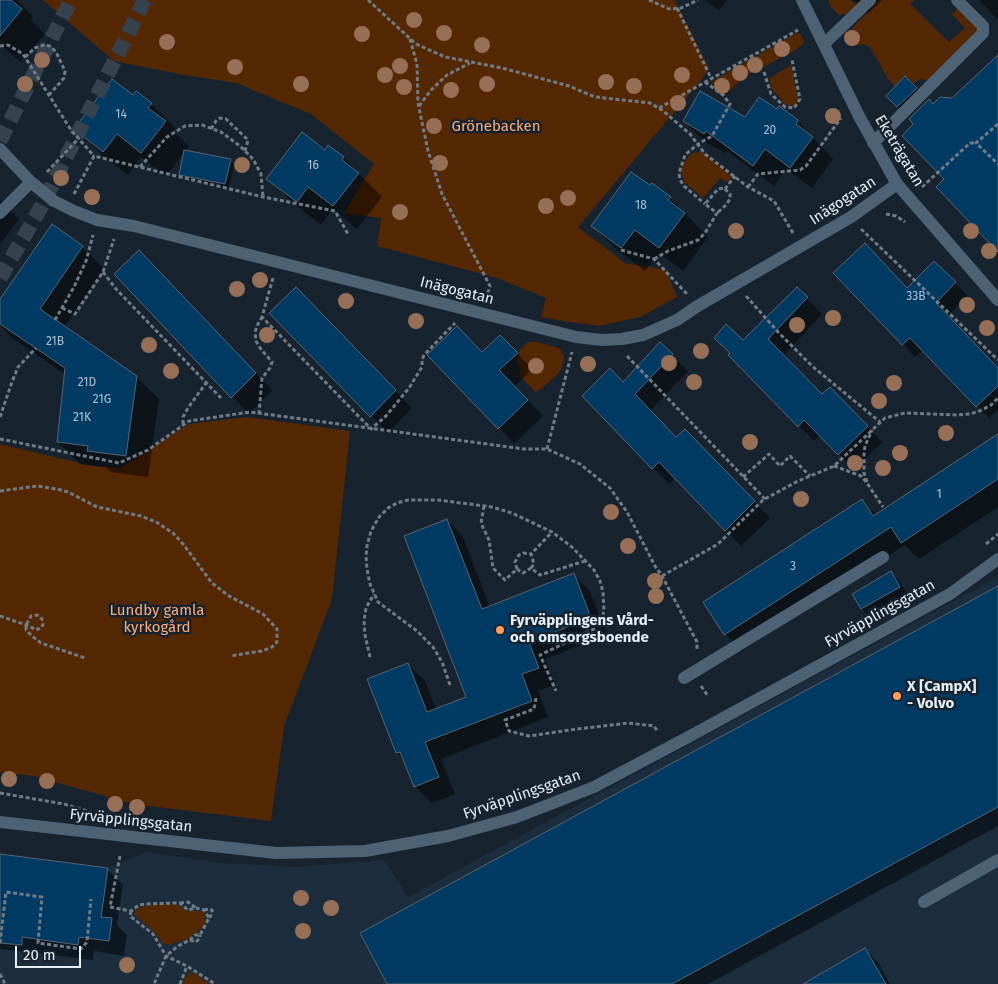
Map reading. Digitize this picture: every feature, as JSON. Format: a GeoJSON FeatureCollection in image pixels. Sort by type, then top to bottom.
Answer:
{"type":"FeatureCollection","features":[{"type":"Feature","properties":{"kind":"street","name":"Eketrägatan"},"geometry":{"type":"LineString","coordinates":[[802,0],[873,142],[897,184],[998,300]]}},
{"type":"Feature","properties":{"kind":"street"},"geometry":{"type":"LineString","coordinates":[[824,44],[870,0]]}},
{"type":"Feature","properties":{"kind":"street"},"geometry":{"type":"LineString","coordinates":[[873,142],[984,33],[983,26],[956,0]]}},
{"type":"Feature","properties":{"kind":"street","name":"Inägogatan"},"geometry":{"type":"LineString","coordinates":[[0,149],[37,180],[54,202],[96,225],[134,226],[576,337],[602,340],[622,339],[642,334],[677,320],[696,307],[851,217],[897,184]]}},
{"type":"Feature","properties":{"kind":"street"},"geometry":{"type":"LineString","coordinates":[[0,213],[37,180]]}},
{"type":"Feature","properties":{"kind":"street"},"geometry":{"type":"LineString","coordinates":[[684,678],[883,557]]}},
{"type":"Feature","properties":{"kind":"street","name":"Fyrväpplingsgatan"},"geometry":{"type":"LineString","coordinates":[[0,822],[276,853],[365,851],[448,836],[517,817],[594,787],[950,594],[998,559]]}},
{"type":"Feature","properties":{"kind":"street"},"geometry":{"type":"LineString","coordinates":[[924,902],[998,860]]}},
{"type":"Feature","properties":{"kind":"path"},"geometry":{"type":"LineString","coordinates":[[368,0],[416,44],[445,57],[502,68],[570,86],[595,97],[650,103],[659,108],[690,134],[704,154],[748,186],[774,201],[802,246]]}},
{"type":"Feature","properties":{"kind":"path"},"geometry":{"type":"LineString","coordinates":[[649,0],[669,9],[698,0]]}},
{"type":"Feature","properties":{"kind":"path"},"geometry":{"type":"LineString","coordinates":[[677,8],[711,78]]}},
{"type":"Feature","properties":{"kind":"path"},"geometry":{"type":"LineString","coordinates":[[659,108],[800,29]]}},
{"type":"Feature","properties":{"kind":"path"},"geometry":{"type":"LineString","coordinates":[[410,39],[417,64],[419,106],[428,151],[442,194],[490,286],[484,302]]}},
{"type":"Feature","properties":{"kind":"path"},"geometry":{"type":"LineString","coordinates":[[0,46],[8,45],[24,54],[71,130],[94,156],[263,197],[335,211],[348,234]]}},
{"type":"Feature","properties":{"kind":"path"},"geometry":{"type":"LineString","coordinates":[[25,57],[35,48],[44,45],[50,46],[56,52],[65,71],[64,78],[50,95]]}},
{"type":"Feature","properties":{"kind":"path"},"geometry":{"type":"LineString","coordinates":[[764,72],[771,94],[785,107],[794,108],[800,99],[792,60]]}},
{"type":"Feature","properties":{"kind":"path"},"geometry":{"type":"LineString","coordinates":[[419,106],[432,89],[447,75],[470,62]]}},
{"type":"Feature","properties":{"kind":"path"},"geometry":{"type":"LineString","coordinates":[[704,82],[723,95],[730,104],[712,136],[698,144],[685,155],[678,173],[684,186],[717,213]]}},
{"type":"Feature","properties":{"kind":"path"},"geometry":{"type":"LineString","coordinates":[[748,186],[758,174],[800,170],[806,166],[843,116]]}},
{"type":"Feature","properties":{"kind":"path"},"geometry":{"type":"LineString","coordinates":[[211,129],[220,118],[226,119],[248,140],[245,151]]}},
{"type":"Feature","properties":{"kind":"path"},"geometry":{"type":"LineString","coordinates":[[976,144],[998,124]]}},
{"type":"Feature","properties":{"kind":"path"},"geometry":{"type":"LineString","coordinates":[[140,167],[167,137],[185,126],[202,125],[222,132],[254,159],[261,174],[263,197]]}},
{"type":"Feature","properties":{"kind":"path"},"geometry":{"type":"LineString","coordinates":[[37,180],[78,138]]}},
{"type":"Feature","properties":{"kind":"path"},"geometry":{"type":"LineString","coordinates":[[918,181],[922,187],[970,143],[976,144],[998,164]]}},
{"type":"Feature","properties":{"kind":"path"},"geometry":{"type":"LineString","coordinates":[[71,199],[94,156]]}},
{"type":"Feature","properties":{"kind":"path"},"geometry":{"type":"LineString","coordinates":[[725,189],[735,176]]}},
{"type":"Feature","properties":{"kind":"path"},"geometry":{"type":"LineString","coordinates":[[654,259],[668,251],[698,240],[705,233],[717,213],[726,205],[730,199],[730,194],[725,189],[718,188],[705,204]]}},
{"type":"Feature","properties":{"kind":"path"},"geometry":{"type":"LineString","coordinates":[[880,217],[887,214],[896,216],[910,226]]}},
{"type":"Feature","properties":{"kind":"path"},"geometry":{"type":"LineString","coordinates":[[866,224],[859,227],[998,360]]}},
{"type":"Feature","properties":{"kind":"path"},"geometry":{"type":"LineString","coordinates":[[55,320],[86,261],[96,225],[115,237],[103,272],[75,314],[62,308]]}},
{"type":"Feature","properties":{"kind":"path"},"geometry":{"type":"LineString","coordinates":[[622,250],[654,259],[696,307]]}},
{"type":"Feature","properties":{"kind":"path"},"geometry":{"type":"LineString","coordinates":[[103,272],[116,290],[221,398]]}},
{"type":"Feature","properties":{"kind":"path"},"geometry":{"type":"LineString","coordinates":[[259,414],[262,378],[272,362],[256,341],[255,332],[262,318],[273,276],[282,279]]}},
{"type":"Feature","properties":{"kind":"path"},"geometry":{"type":"LineString","coordinates":[[744,293],[779,333],[812,366],[880,422]]}},
{"type":"Feature","properties":{"kind":"path"},"geometry":{"type":"LineString","coordinates":[[262,318],[371,428]]}},
{"type":"Feature","properties":{"kind":"path"},"geometry":{"type":"LineString","coordinates":[[371,428],[386,416],[410,388],[422,367],[424,355],[456,321],[448,319]]}},
{"type":"Feature","properties":{"kind":"path"},"geometry":{"type":"LineString","coordinates":[[547,448],[576,337]]}},
{"type":"Feature","properties":{"kind":"path"},"geometry":{"type":"LineString","coordinates":[[0,417],[18,367],[36,348]]}},
{"type":"Feature","properties":{"kind":"path"},"geometry":{"type":"LineString","coordinates":[[565,349],[579,352]]}},
{"type":"Feature","properties":{"kind":"path"},"geometry":{"type":"LineString","coordinates":[[626,351],[627,356],[765,499]]}},
{"type":"Feature","properties":{"kind":"path"},"geometry":{"type":"LineString","coordinates":[[183,425],[183,417],[206,383]]}},
{"type":"Feature","properties":{"kind":"path"},"geometry":{"type":"LineString","coordinates":[[662,576],[718,544],[765,499],[834,466],[885,418],[905,413],[970,414],[982,410],[998,398]]}},
{"type":"Feature","properties":{"kind":"path"},"geometry":{"type":"LineString","coordinates":[[0,439],[119,463],[148,450],[189,421],[250,412],[524,449],[547,448],[580,464],[610,488],[626,512],[697,642],[699,682],[708,696]]}},
{"type":"Feature","properties":{"kind":"path"},"geometry":{"type":"LineString","coordinates":[[874,427],[865,446],[864,473],[867,483],[883,507]]}},
{"type":"Feature","properties":{"kind":"path"},"geometry":{"type":"LineString","coordinates":[[743,477],[769,454],[780,466],[790,456],[810,476]]}},
{"type":"Feature","properties":{"kind":"path"},"geometry":{"type":"LineString","coordinates":[[834,466],[854,473],[867,483]]}},
{"type":"Feature","properties":{"kind":"path"},"geometry":{"type":"LineString","coordinates":[[0,491],[37,486],[57,489],[68,492],[97,507],[141,516],[156,522],[173,533],[212,583],[229,596],[262,614],[277,629],[277,642],[272,647],[262,651],[230,656]]}},
{"type":"Feature","properties":{"kind":"path"},"geometry":{"type":"LineString","coordinates":[[450,685],[442,662],[433,647],[417,631],[378,602],[367,570],[367,546],[371,531],[379,517],[388,508],[402,501],[423,499],[456,501],[512,513],[552,532],[572,547],[594,570],[600,581],[604,610],[602,620],[594,629],[540,655],[556,691]]}},
{"type":"Feature","properties":{"kind":"path"},"geometry":{"type":"LineString","coordinates":[[484,506],[481,523],[489,540],[493,568],[505,580],[517,569]]}},
{"type":"Feature","properties":{"kind":"path"},"geometry":{"type":"LineString","coordinates":[[531,554],[552,532]]}},
{"type":"Feature","properties":{"kind":"path"},"geometry":{"type":"LineString","coordinates":[[983,546],[998,534]]}},
{"type":"Feature","properties":{"kind":"path"},"geometry":{"type":"LineString","coordinates":[[524,553],[531,554],[534,564],[523,573],[517,569],[515,562],[519,555],[524,553]]}},
{"type":"Feature","properties":{"kind":"path"},"geometry":{"type":"LineString","coordinates":[[531,568],[540,574],[586,561]]}},
{"type":"Feature","properties":{"kind":"path"},"geometry":{"type":"LineString","coordinates":[[370,657],[364,620],[366,608],[374,594]]}},
{"type":"Feature","properties":{"kind":"path"},"geometry":{"type":"LineString","coordinates":[[0,616],[26,624],[36,630],[42,627],[43,621],[40,616],[35,614],[31,616],[26,624],[26,630],[41,643],[85,658]]}},
{"type":"Feature","properties":{"kind":"path"},"geometry":{"type":"LineString","coordinates":[[536,698],[534,709],[505,720],[509,731],[529,736],[628,723],[642,723],[654,726],[658,732]]}},
{"type":"Feature","properties":{"kind":"path"},"geometry":{"type":"LineString","coordinates":[[651,735],[666,728]]}},
{"type":"Feature","properties":{"kind":"path"},"geometry":{"type":"LineString","coordinates":[[0,793],[64,804],[100,815]]}},
{"type":"Feature","properties":{"kind":"path"},"geometry":{"type":"LineString","coordinates":[[120,856],[110,907],[131,911],[139,905],[145,904],[180,904],[188,902],[196,908],[212,910],[212,914],[200,935],[195,935],[166,956],[154,984]]}},
{"type":"Feature","properties":{"kind":"path"},"geometry":{"type":"LineString","coordinates":[[0,943],[6,892],[42,897],[38,943],[81,949],[87,942],[91,899]]}},
{"type":"Feature","properties":{"kind":"path"},"geometry":{"type":"LineString","coordinates":[[180,904],[188,910],[196,908]]}},
{"type":"Feature","properties":{"kind":"path"},"geometry":{"type":"LineString","coordinates":[[204,910],[209,918]]}},
{"type":"Feature","properties":{"kind":"path"},"geometry":{"type":"LineString","coordinates":[[131,911],[130,916],[153,934],[166,956],[187,966],[215,984]]}},
{"type":"Feature","properties":{"kind":"path"},"geometry":{"type":"LineString","coordinates":[[180,984],[187,966]]}},
{"type":"Feature","properties":{"kind":"path"},"geometry":{"type":"LineString","coordinates":[[0,974],[5,984]]}},
{"type":"Feature","properties":{"kind":"shaded area"},"geometry":{"type":"Polygon","coordinates":[[[998,577],[998,984],[0,984],[0,854],[108,868],[146,852],[220,863],[297,867],[384,860],[408,897],[998,577]]]}},
{"type":"Feature","properties":{"kind":"green space","name":"Grönebacken"},"geometry":{"type":"Polygon","coordinates":[[[43,0],[675,1],[709,68],[578,227],[625,263],[666,270],[677,297],[640,317],[599,326],[569,322],[541,317],[546,298],[497,278],[377,246],[381,218],[344,213],[374,164],[311,114],[236,83],[114,61],[43,0]]]}},
{"type":"Feature","properties":{"kind":"green space"},"geometry":{"type":"Polygon","coordinates":[[[828,0],[850,0],[854,4],[859,0],[864,0],[846,14],[839,15],[832,8],[828,0]]]}},
{"type":"Feature","properties":{"kind":"green space"},"geometry":{"type":"Polygon","coordinates":[[[879,0],[914,0],[910,4],[949,42],[965,28],[952,14],[963,3],[982,26],[928,80],[920,79],[914,83],[905,76],[895,86],[888,79],[870,47],[864,44],[852,46],[848,43],[847,34],[879,0]]]}},
{"type":"Feature","properties":{"kind":"green space"},"geometry":{"type":"Polygon","coordinates":[[[800,33],[804,41],[803,44],[794,51],[747,75],[728,92],[723,93],[711,82],[795,34],[800,33]]]}},
{"type":"Feature","properties":{"kind":"green space"},"geometry":{"type":"Polygon","coordinates":[[[791,65],[798,98],[796,104],[790,106],[783,103],[780,97],[773,91],[770,78],[791,65]]]}},
{"type":"Feature","properties":{"kind":"green space"},"geometry":{"type":"Polygon","coordinates":[[[702,152],[731,176],[729,181],[726,182],[720,178],[703,198],[684,182],[681,172],[682,166],[688,157],[693,153],[702,152]]]}},
{"type":"Feature","properties":{"kind":"green space"},"geometry":{"type":"Polygon","coordinates":[[[528,342],[537,342],[559,348],[564,356],[562,368],[557,375],[536,393],[520,376],[521,370],[517,362],[520,350],[528,342]]]}},
{"type":"Feature","properties":{"kind":"green space","name":"Lundby gamla kyrkogård"},"geometry":{"type":"Polygon","coordinates":[[[247,417],[350,431],[332,599],[284,726],[271,821],[133,804],[34,776],[0,772],[0,444],[92,466],[120,468],[189,424],[247,417]]]}},
{"type":"Feature","properties":{"kind":"green space"},"geometry":{"type":"Polygon","coordinates":[[[157,904],[177,905],[187,911],[201,911],[205,915],[206,923],[185,941],[178,941],[170,945],[162,943],[156,934],[134,914],[137,908],[157,904]]]}},
{"type":"Feature","properties":{"kind":"green space"},"geometry":{"type":"Polygon","coordinates":[[[191,972],[210,984],[183,984],[185,978],[191,972]]]}},
{"type":"Feature","properties":{"kind":"building"},"geometry":{"type":"Polygon","coordinates":[[[0,0],[11,0],[22,9],[0,36],[0,0]]]}},
{"type":"Feature","properties":{"kind":"building"},"geometry":{"type":"Polygon","coordinates":[[[998,55],[998,252],[936,187],[944,179],[902,136],[913,124],[909,119],[929,99],[933,104],[940,97],[952,98],[998,55]]]}},
{"type":"Feature","properties":{"kind":"building"},"geometry":{"type":"Polygon","coordinates":[[[905,76],[917,88],[897,107],[886,96],[905,76]]]}},
{"type":"Feature","properties":{"kind":"building"},"geometry":{"type":"Polygon","coordinates":[[[112,79],[133,95],[136,91],[152,103],[148,108],[166,121],[141,153],[117,134],[103,152],[74,129],[112,79]]]}},
{"type":"Feature","properties":{"kind":"building"},"geometry":{"type":"Polygon","coordinates":[[[700,91],[745,117],[759,97],[777,109],[779,106],[798,120],[796,124],[813,137],[790,168],[765,149],[753,166],[706,131],[704,134],[683,121],[700,91]]]}},
{"type":"Feature","properties":{"kind":"building"},"geometry":{"type":"Polygon","coordinates":[[[302,132],[325,150],[328,145],[344,157],[342,160],[359,173],[333,206],[308,187],[297,202],[266,179],[302,132]]]}},
{"type":"Feature","properties":{"kind":"building"},"geometry":{"type":"Polygon","coordinates":[[[184,150],[231,159],[225,184],[179,175],[184,150]]]}},
{"type":"Feature","properties":{"kind":"building"},"geometry":{"type":"Polygon","coordinates":[[[631,172],[650,185],[652,183],[671,197],[668,200],[685,213],[659,248],[635,230],[621,248],[591,226],[631,172]]]}},
{"type":"Feature","properties":{"kind":"building"},"geometry":{"type":"Polygon","coordinates":[[[52,224],[83,246],[40,309],[137,376],[126,456],[87,451],[88,446],[57,442],[65,368],[0,324],[0,299],[52,224]]]}},
{"type":"Feature","properties":{"kind":"building"},"geometry":{"type":"Polygon","coordinates":[[[865,243],[907,288],[934,261],[956,282],[936,303],[998,368],[998,386],[976,407],[910,338],[902,345],[833,273],[865,243]]]}},
{"type":"Feature","properties":{"kind":"building"},"geometry":{"type":"Polygon","coordinates":[[[139,250],[256,373],[231,398],[114,274],[139,250]]]}},
{"type":"Feature","properties":{"kind":"building"},"geometry":{"type":"Polygon","coordinates":[[[296,287],[396,390],[370,417],[269,313],[296,287]]]}},
{"type":"Feature","properties":{"kind":"building"},"geometry":{"type":"Polygon","coordinates":[[[797,287],[808,297],[768,339],[822,394],[830,387],[868,426],[838,455],[804,420],[798,427],[714,338],[726,324],[743,340],[797,287]]]}},
{"type":"Feature","properties":{"kind":"building"},"geometry":{"type":"Polygon","coordinates":[[[457,326],[482,352],[500,335],[518,353],[499,370],[528,400],[498,429],[427,355],[457,326]]]}},
{"type":"Feature","properties":{"kind":"building"},"geometry":{"type":"Polygon","coordinates":[[[660,342],[673,354],[635,394],[676,437],[685,429],[755,501],[725,531],[659,462],[652,469],[582,396],[610,368],[623,382],[660,342]]]}},
{"type":"Feature","properties":{"kind":"building"},"geometry":{"type":"Polygon","coordinates":[[[998,434],[998,479],[901,543],[891,527],[724,635],[703,602],[862,499],[873,516],[998,434]]]}},
{"type":"Feature","properties":{"kind":"building","name":"Fyrväpplingens Vård- och omsorgsboende"},"geometry":{"type":"Polygon","coordinates":[[[447,519],[482,609],[574,573],[591,618],[529,642],[539,668],[522,674],[532,701],[425,742],[439,777],[414,787],[400,752],[396,753],[367,679],[408,663],[427,712],[466,697],[404,536],[447,519]]]}},
{"type":"Feature","properties":{"kind":"building"},"geometry":{"type":"Polygon","coordinates":[[[891,571],[900,587],[861,609],[852,594],[891,571]]]}},
{"type":"Feature","properties":{"kind":"building","name":"X [CampX] - Volvo"},"geometry":{"type":"Polygon","coordinates":[[[998,586],[998,807],[672,984],[387,984],[360,933],[998,586]]]}},
{"type":"Feature","properties":{"kind":"building"},"geometry":{"type":"Polygon","coordinates":[[[0,854],[108,868],[101,917],[112,918],[109,941],[79,937],[78,945],[22,937],[22,945],[0,943],[0,854]]]}},
{"type":"Feature","properties":{"kind":"building"},"geometry":{"type":"Polygon","coordinates":[[[865,948],[886,984],[803,984],[865,948]]]}},
{"type":"Feature","properties":{"kind":"tunnel"},"geometry":{"type":"LineString","coordinates":[[0,141],[71,0]]}},
{"type":"Feature","properties":{"kind":"tunnel"},"geometry":{"type":"LineString","coordinates":[[0,278],[40,209],[145,0]]}},
{"type":"Feature","properties":{"kind":"place","name":"Fyrväpplingens Vård- och omsorgsboende"},"geometry":{"type":"Point","coordinates":[500,630]}},
{"type":"Feature","properties":{"kind":"place","name":"X [CampX] - Volvo"},"geometry":{"type":"Point","coordinates":[897,696]}}]}
